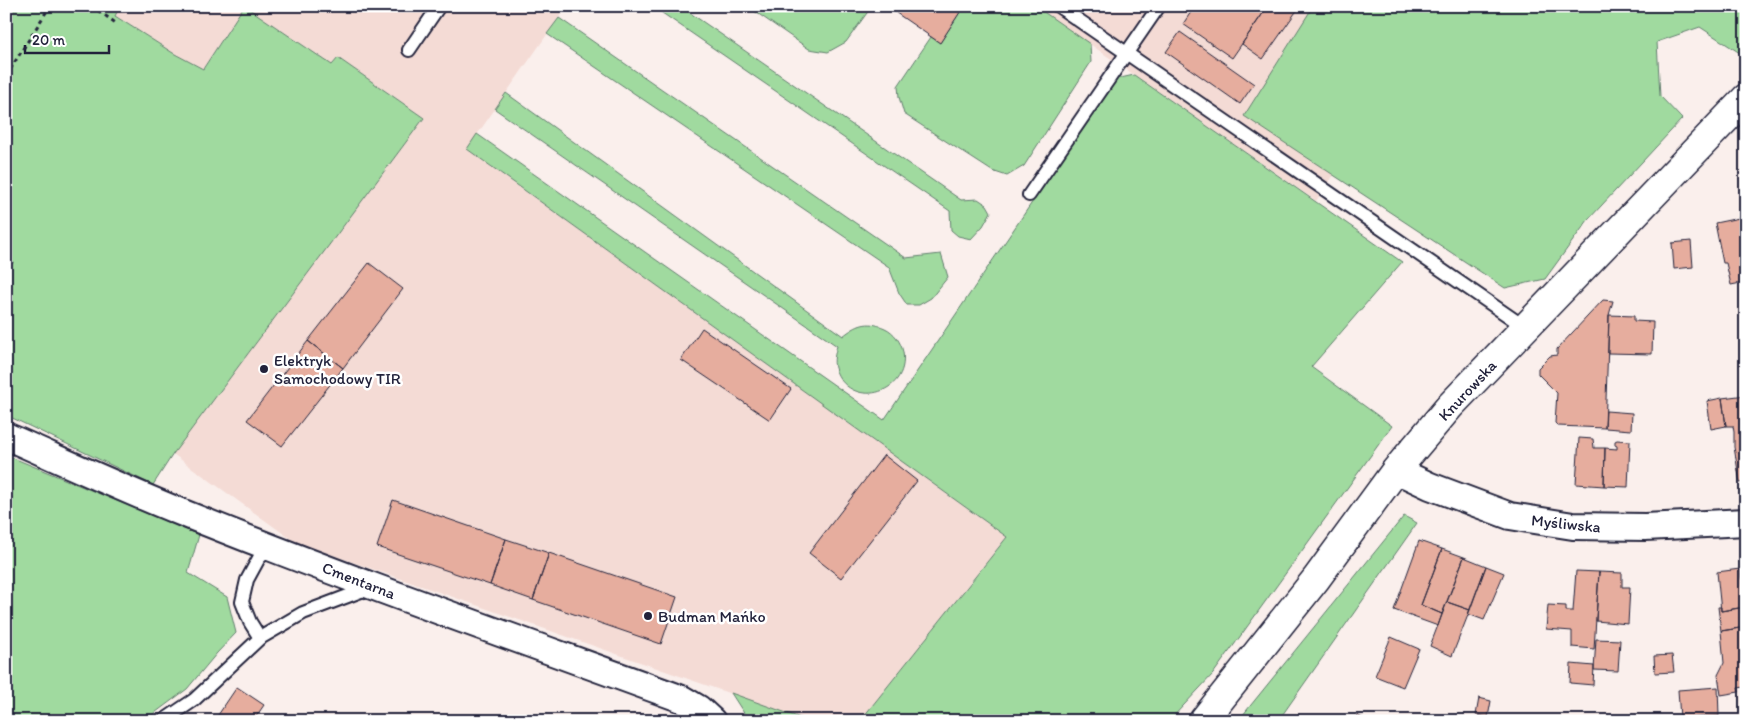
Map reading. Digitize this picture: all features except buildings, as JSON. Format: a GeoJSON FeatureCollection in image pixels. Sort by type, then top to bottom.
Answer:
{"type":"FeatureCollection","features":[{"type":"Feature","properties":{"kind":"street","name":"Knurowska"},"geometry":{"type":"LineString","coordinates":[[1209,713],[1316,579],[1396,470],[1450,406],[1746,98]]}},
{"type":"Feature","properties":{"kind":"street","name":"Cmentarna"},"geometry":{"type":"LineString","coordinates":[[6,436],[139,495],[271,547],[682,699],[699,709],[712,721]]}},
{"type":"Feature","properties":{"kind":"street","name":"Myśliwska"},"geometry":{"type":"LineString","coordinates":[[1396,470],[1430,486],[1510,516],[1573,526],[1645,527],[1746,522]]}},
{"type":"Feature","properties":{"kind":"lane"},"geometry":{"type":"LineString","coordinates":[[409,50],[439,6]]}},
{"type":"Feature","properties":{"kind":"lane"},"geometry":{"type":"LineString","coordinates":[[1058,6],[1526,328]]}},
{"type":"Feature","properties":{"kind":"lane"},"geometry":{"type":"LineString","coordinates":[[1029,195],[1126,54],[1149,12],[1159,6]]}},
{"type":"Feature","properties":{"kind":"lane"},"geometry":{"type":"LineString","coordinates":[[260,638],[250,622],[242,602],[247,580],[259,558],[271,547]]}},
{"type":"Feature","properties":{"kind":"lane"},"geometry":{"type":"LineString","coordinates":[[163,721],[194,700],[260,638],[303,613],[374,586]]}},
{"type":"Feature","properties":{"kind":"path"},"geometry":{"type":"LineString","coordinates":[[6,76],[50,6]]}},
{"type":"Feature","properties":{"kind":"path"},"geometry":{"type":"LineString","coordinates":[[92,6],[117,24]]}},
{"type":"Feature","properties":{"kind":"path"},"geometry":{"type":"LineString","coordinates":[[6,258],[13,264]]}},
{"type":"Feature","properties":{"kind":"shaded area"},"geometry":{"type":"Polygon","coordinates":[[[120,6],[244,6],[203,69],[173,53],[115,16],[120,6]]]}},
{"type":"Feature","properties":{"kind":"shaded area"},"geometry":{"type":"Polygon","coordinates":[[[245,6],[567,6],[467,149],[1007,537],[860,721],[809,721],[295,542],[173,454],[424,118],[338,58],[332,65],[245,6]]]}},
{"type":"Feature","properties":{"kind":"shaded area"},"geometry":{"type":"Polygon","coordinates":[[[1035,6],[1449,6],[1316,201],[1035,6]]]}},
{"type":"Feature","properties":{"kind":"green space"},"geometry":{"type":"Polygon","coordinates":[[[6,6],[120,6],[115,16],[173,53],[203,69],[245,6],[332,65],[338,58],[424,118],[173,454],[153,485],[6,415],[6,6]]]}},
{"type":"Feature","properties":{"kind":"green space"},"geometry":{"type":"Polygon","coordinates":[[[652,6],[680,6],[961,200],[978,199],[987,205],[991,212],[983,226],[971,239],[958,236],[951,230],[950,211],[652,6]]]}},
{"type":"Feature","properties":{"kind":"green space"},"geometry":{"type":"Polygon","coordinates":[[[747,6],[872,6],[846,42],[828,52],[809,49],[747,6]]]}},
{"type":"Feature","properties":{"kind":"green space"},"geometry":{"type":"Polygon","coordinates":[[[964,6],[1035,6],[1090,44],[1091,62],[1024,166],[1007,176],[992,171],[904,114],[899,97],[898,86],[931,37],[940,43],[964,6]]]}},
{"type":"Feature","properties":{"kind":"green space"},"geometry":{"type":"Polygon","coordinates":[[[1311,6],[1746,6],[1746,57],[1700,27],[1657,42],[1660,96],[1682,119],[1588,220],[1545,279],[1505,288],[1244,116],[1309,13],[1311,6]]]}},
{"type":"Feature","properties":{"kind":"green space"},"geometry":{"type":"Polygon","coordinates":[[[559,18],[906,258],[941,254],[948,277],[931,298],[919,305],[907,305],[899,293],[889,267],[547,34],[559,18]]]}},
{"type":"Feature","properties":{"kind":"green space"},"geometry":{"type":"Polygon","coordinates":[[[1134,75],[1402,262],[1311,367],[1392,426],[1213,674],[1169,721],[860,721],[1007,537],[467,149],[477,134],[884,420],[1116,79],[1134,75]]]}},
{"type":"Feature","properties":{"kind":"green space"},"geometry":{"type":"Polygon","coordinates":[[[506,93],[843,336],[853,329],[867,324],[879,326],[891,332],[897,338],[903,352],[903,367],[897,379],[888,387],[876,392],[864,393],[852,389],[842,381],[835,368],[834,360],[837,346],[495,109],[506,93]]]}},
{"type":"Feature","properties":{"kind":"green space"},"geometry":{"type":"Polygon","coordinates":[[[6,455],[199,535],[188,573],[227,597],[236,633],[187,689],[144,721],[6,721],[6,455]]]}},
{"type":"Feature","properties":{"kind":"green space"},"geometry":{"type":"Polygon","coordinates":[[[1404,516],[1417,523],[1278,721],[1238,721],[1404,516]]]}},
{"type":"Feature","properties":{"kind":"green space"},"geometry":{"type":"Polygon","coordinates":[[[731,693],[809,721],[749,721],[731,693]]]}},
{"type":"Feature","properties":{"kind":"place","name":"Elektryk Samochodowy TIR"},"geometry":{"type":"Point","coordinates":[264,369]}},
{"type":"Feature","properties":{"kind":"place","name":"Budman Mańko"},"geometry":{"type":"Point","coordinates":[648,616]}}]}
